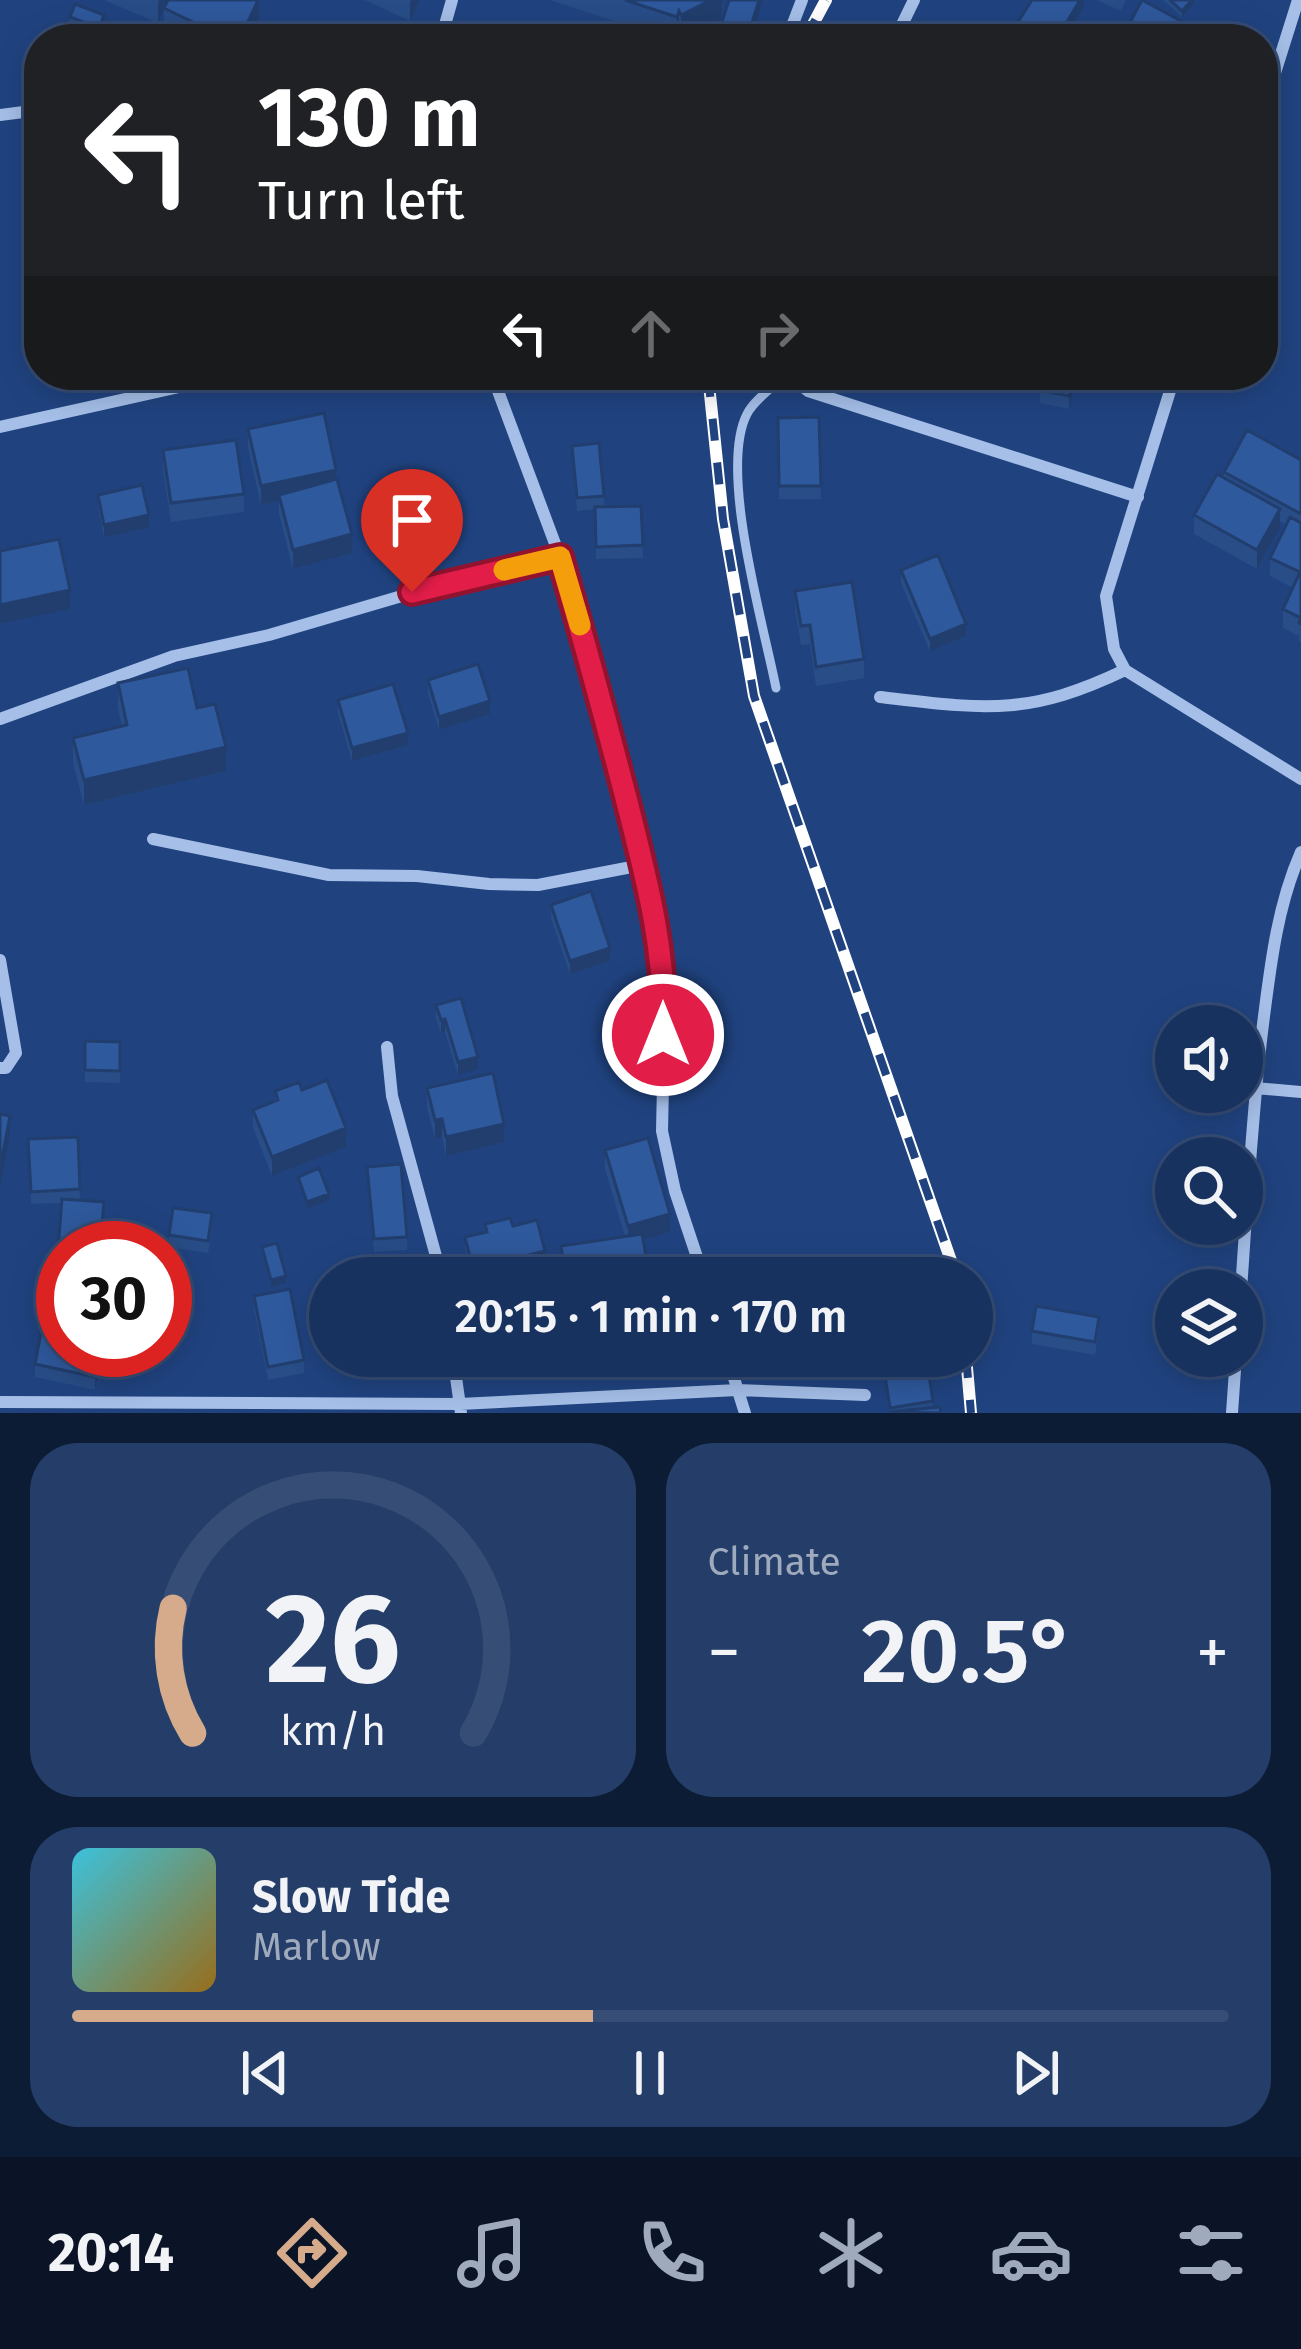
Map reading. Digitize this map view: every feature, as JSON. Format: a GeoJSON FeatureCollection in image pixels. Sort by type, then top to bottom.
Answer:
{"type":"FeatureCollection","features":[{"type":"Feature","properties":{"kind":"street"},"geometry":{"type":"LineString","coordinates":[[1278,63],[1298,0]]}},
{"type":"Feature","properties":{"kind":"street"},"geometry":{"type":"LineString","coordinates":[[0,427],[166,390]]}},
{"type":"Feature","properties":{"kind":"street"},"geometry":{"type":"LineString","coordinates":[[498,390],[560,557],[600,695],[659,938],[665,993],[662,1132],[674,1191],[697,1257]]}},
{"type":"Feature","properties":{"kind":"street"},"geometry":{"type":"LineString","coordinates":[[807,390],[1138,496]]}},
{"type":"Feature","properties":{"kind":"street"},"geometry":{"type":"LineString","coordinates":[[1170,390],[1106,596],[1114,649],[1125,670],[1301,779]]}},
{"type":"Feature","properties":{"kind":"street"},"geometry":{"type":"LineString","coordinates":[[0,718],[174,656],[560,557]]}},
{"type":"Feature","properties":{"kind":"street"},"geometry":{"type":"LineString","coordinates":[[880,697],[976,707],[1021,706],[1070,696],[1125,670]]}},
{"type":"Feature","properties":{"kind":"street"},"geometry":{"type":"LineString","coordinates":[[153,839],[328,875],[417,876],[489,884],[538,885],[642,865]]}},
{"type":"Feature","properties":{"kind":"street"},"geometry":{"type":"LineString","coordinates":[[1263,1031],[1280,909],[1301,851]]}},
{"type":"Feature","properties":{"kind":"street"},"geometry":{"type":"LineString","coordinates":[[0,960],[16,1053],[6,1068],[0,1068]]}},
{"type":"Feature","properties":{"kind":"street"},"geometry":{"type":"LineString","coordinates":[[387,1047],[392,1096],[436,1257]]}},
{"type":"Feature","properties":{"kind":"street"},"geometry":{"type":"LineString","coordinates":[[1263,1089],[1301,1092]]}},
{"type":"Feature","properties":{"kind":"street"},"geometry":{"type":"LineString","coordinates":[[1243,1269],[1254,1113]]}},
{"type":"Feature","properties":{"kind":"street"},"geometry":{"type":"LineString","coordinates":[[456,1377],[460,1409]]}},
{"type":"Feature","properties":{"kind":"street"},"geometry":{"type":"LineString","coordinates":[[734,1377],[745,1413]]}},
{"type":"Feature","properties":{"kind":"street"},"geometry":{"type":"LineString","coordinates":[[1232,1413],[1235,1377]]}},
{"type":"Feature","properties":{"kind":"street"},"geometry":{"type":"LineString","coordinates":[[0,1402],[460,1409],[737,1390],[865,1395]]}},
{"type":"Feature","properties":{"kind":"lane"},"geometry":{"type":"LineString","coordinates":[[772,390],[747,414],[739,452],[739,506],[776,688]]}},
{"type":"Feature","properties":{"kind":"building"},"geometry":{"type":"Polygon","coordinates":[[[168,0],[258,0],[247,24],[197,24],[164,8],[168,0]]]}},
{"type":"Feature","properties":{"kind":"building"},"geometry":{"type":"Polygon","coordinates":[[[625,0],[711,0],[681,15],[679,11],[677,17],[625,0]]]}},
{"type":"Feature","properties":{"kind":"building"},"geometry":{"type":"Polygon","coordinates":[[[729,0],[759,0],[752,24],[721,24],[729,0]]]}},
{"type":"Feature","properties":{"kind":"building"},"geometry":{"type":"Polygon","coordinates":[[[1032,0],[1080,0],[1066,24],[1018,22],[1032,0]]]}},
{"type":"Feature","properties":{"kind":"building"},"geometry":{"type":"Polygon","coordinates":[[[1142,0],[1186,24],[1129,24],[1142,0]]]}},
{"type":"Feature","properties":{"kind":"building"},"geometry":{"type":"Polygon","coordinates":[[[1170,0],[1192,0],[1182,11],[1170,0]]]}},
{"type":"Feature","properties":{"kind":"building"},"geometry":{"type":"Polygon","coordinates":[[[75,4],[104,15],[101,24],[70,17],[75,4]]]}},
{"type":"Feature","properties":{"kind":"building"},"geometry":{"type":"Polygon","coordinates":[[[1040,390],[1070,390],[1069,396],[1040,390]]]}},
{"type":"Feature","properties":{"kind":"building"},"geometry":{"type":"Polygon","coordinates":[[[324,413],[336,470],[261,486],[248,429],[324,413]]]}},
{"type":"Feature","properties":{"kind":"building"},"geometry":{"type":"Polygon","coordinates":[[[819,417],[821,486],[779,486],[778,418],[819,417]]]}},
{"type":"Feature","properties":{"kind":"building"},"geometry":{"type":"Polygon","coordinates":[[[1247,430],[1301,460],[1301,514],[1224,472],[1247,430]]]}},
{"type":"Feature","properties":{"kind":"building"},"geometry":{"type":"Polygon","coordinates":[[[236,440],[244,494],[171,503],[163,450],[236,440]]]}},
{"type":"Feature","properties":{"kind":"building"},"geometry":{"type":"Polygon","coordinates":[[[599,443],[604,496],[577,498],[572,446],[599,443]]]}},
{"type":"Feature","properties":{"kind":"building"},"geometry":{"type":"Polygon","coordinates":[[[1217,474],[1280,509],[1257,550],[1194,515],[1217,474]]]}},
{"type":"Feature","properties":{"kind":"building"},"geometry":{"type":"Polygon","coordinates":[[[337,479],[352,534],[293,550],[279,495],[337,479]]]}},
{"type":"Feature","properties":{"kind":"building"},"geometry":{"type":"Polygon","coordinates":[[[142,485],[149,515],[104,525],[98,495],[142,485]]]}},
{"type":"Feature","properties":{"kind":"building"},"geometry":{"type":"Polygon","coordinates":[[[641,506],[643,545],[596,547],[595,507],[641,506]]]}},
{"type":"Feature","properties":{"kind":"building"},"geometry":{"type":"Polygon","coordinates":[[[1290,517],[1301,523],[1301,618],[1283,609],[1300,572],[1270,558],[1290,517]]]}},
{"type":"Feature","properties":{"kind":"building"},"geometry":{"type":"Polygon","coordinates":[[[59,539],[70,590],[0,605],[0,551],[59,539]]]}},
{"type":"Feature","properties":{"kind":"building"},"geometry":{"type":"Polygon","coordinates":[[[938,555],[966,624],[930,639],[901,570],[938,555]]]}},
{"type":"Feature","properties":{"kind":"building"},"geometry":{"type":"Polygon","coordinates":[[[852,582],[864,659],[816,667],[810,625],[801,626],[795,591],[852,582]]]}},
{"type":"Feature","properties":{"kind":"building"},"geometry":{"type":"Polygon","coordinates":[[[478,664],[490,701],[439,717],[428,680],[478,664]]]}},
{"type":"Feature","properties":{"kind":"building"},"geometry":{"type":"Polygon","coordinates":[[[188,668],[197,708],[215,704],[226,747],[84,780],[73,738],[127,725],[118,683],[188,668]]]}},
{"type":"Feature","properties":{"kind":"building"},"geometry":{"type":"Polygon","coordinates":[[[393,684],[408,733],[352,748],[338,700],[393,684]]]}},
{"type":"Feature","properties":{"kind":"building"},"geometry":{"type":"Polygon","coordinates":[[[591,891],[610,948],[570,961],[551,905],[591,891]]]}},
{"type":"Feature","properties":{"kind":"building"},"geometry":{"type":"Polygon","coordinates":[[[461,998],[478,1057],[458,1062],[436,1005],[461,998]]]}},
{"type":"Feature","properties":{"kind":"building"},"geometry":{"type":"Polygon","coordinates":[[[85,1041],[120,1042],[120,1071],[85,1070],[85,1041]]]}},
{"type":"Feature","properties":{"kind":"building"},"geometry":{"type":"Polygon","coordinates":[[[493,1073],[504,1124],[446,1137],[442,1119],[435,1120],[427,1088],[493,1073]]]}},
{"type":"Feature","properties":{"kind":"building"},"geometry":{"type":"Polygon","coordinates":[[[327,1080],[346,1128],[272,1157],[253,1110],[278,1100],[275,1091],[299,1082],[302,1090],[327,1080]]]}},
{"type":"Feature","properties":{"kind":"building"},"geometry":{"type":"Polygon","coordinates":[[[0,1114],[10,1116],[0,1168],[0,1114]]]}},
{"type":"Feature","properties":{"kind":"building"},"geometry":{"type":"Polygon","coordinates":[[[78,1137],[80,1189],[31,1192],[28,1139],[78,1137]]]}},
{"type":"Feature","properties":{"kind":"building"},"geometry":{"type":"Polygon","coordinates":[[[648,1138],[670,1214],[628,1226],[605,1150],[648,1138]]]}},
{"type":"Feature","properties":{"kind":"building"},"geometry":{"type":"Polygon","coordinates":[[[401,1164],[407,1237],[374,1239],[367,1167],[401,1164]]]}},
{"type":"Feature","properties":{"kind":"building"},"geometry":{"type":"Polygon","coordinates":[[[319,1168],[329,1194],[307,1202],[298,1177],[319,1168]]]}},
{"type":"Feature","properties":{"kind":"building"},"geometry":{"type":"Polygon","coordinates":[[[62,1199],[104,1202],[102,1221],[60,1221],[62,1199]]]}},
{"type":"Feature","properties":{"kind":"building"},"geometry":{"type":"Polygon","coordinates":[[[173,1208],[212,1213],[208,1241],[192,1239],[192,1221],[171,1221],[173,1208]]]}},
{"type":"Feature","properties":{"kind":"building"},"geometry":{"type":"Polygon","coordinates":[[[510,1218],[513,1226],[537,1220],[545,1251],[521,1257],[470,1257],[465,1237],[487,1232],[485,1224],[510,1218]]]}},
{"type":"Feature","properties":{"kind":"building"},"geometry":{"type":"Polygon","coordinates":[[[642,1234],[646,1257],[563,1257],[561,1246],[642,1234]]]}},
{"type":"Feature","properties":{"kind":"building"},"geometry":{"type":"Polygon","coordinates":[[[277,1243],[286,1276],[271,1280],[262,1247],[277,1243]]]}},
{"type":"Feature","properties":{"kind":"building"},"geometry":{"type":"Polygon","coordinates":[[[290,1289],[304,1360],[268,1367],[254,1296],[290,1289]]]}},
{"type":"Feature","properties":{"kind":"building"},"geometry":{"type":"Polygon","coordinates":[[[1036,1306],[1099,1317],[1095,1342],[1032,1331],[1036,1306]]]}},
{"type":"Feature","properties":{"kind":"building"},"geometry":{"type":"Polygon","coordinates":[[[885,1377],[929,1377],[933,1401],[890,1408],[885,1377]]]}},
{"type":"Feature","properties":{"kind":"building"},"geometry":{"type":"Polygon","coordinates":[[[940,1407],[941,1413],[889,1412],[940,1407]]]}},
{"type":"Feature","properties":{"kind":"railway"},"geometry":{"type":"LineString","coordinates":[[813,24],[826,0]]}},
{"type":"Feature","properties":{"kind":"railway"},"geometry":{"type":"LineString","coordinates":[[710,390],[723,519],[754,696],[950,1257]]}},
{"type":"Feature","properties":{"kind":"railway"},"geometry":{"type":"LineString","coordinates":[[968,1377],[971,1413]]}},
{"type":"Feature","properties":{"kind":"slow traffic"},"geometry":{"type":"LineString","coordinates":[[504,570],[560,557],[580,625]]}},
{"type":"Feature","properties":{"kind":"route"},"geometry":{"type":"LineString","coordinates":[[412,592],[560,557],[600,695],[659,938],[665,993],[663,1035]]}}]}
